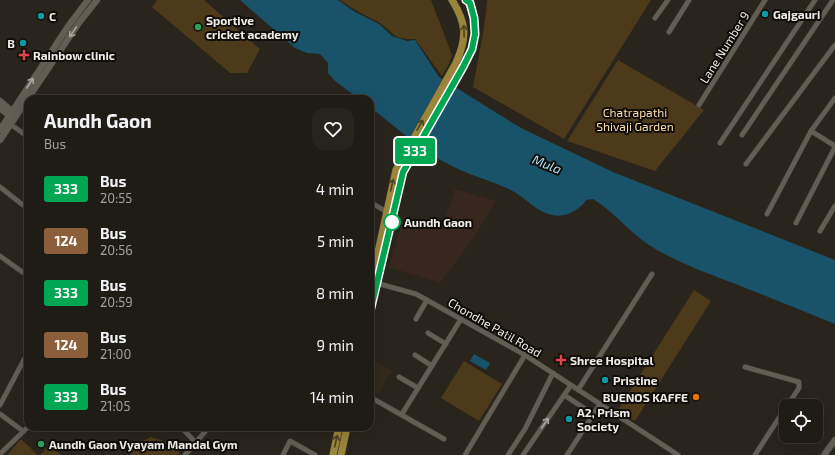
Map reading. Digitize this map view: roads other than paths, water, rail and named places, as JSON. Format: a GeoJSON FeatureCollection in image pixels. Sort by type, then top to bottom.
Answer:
{"type":"FeatureCollection","features":[{"type":"Feature","properties":{"kind":"main road"},"geometry":{"type":"LineString","coordinates":[[25,95],[69,25],[88,3],[97,0]]}},
{"type":"Feature","properties":{"kind":"main road"},"geometry":{"type":"LineString","coordinates":[[374,254],[387,212],[396,170],[456,63],[463,47],[465,28],[460,12],[452,0]]}},
{"type":"Feature","properties":{"kind":"main road"},"geometry":{"type":"LineString","coordinates":[[374,293],[394,216],[403,172],[472,49],[475,34],[474,18],[468,0]]}},
{"type":"Feature","properties":{"kind":"main road"},"geometry":{"type":"LineString","coordinates":[[0,140],[24,97]]}},
{"type":"Feature","properties":{"kind":"main road"},"geometry":{"type":"LineString","coordinates":[[0,101],[11,118]]}},
{"type":"Feature","properties":{"kind":"main road"},"geometry":{"type":"LineString","coordinates":[[0,108],[11,118]]}},
{"type":"Feature","properties":{"kind":"main road"},"geometry":{"type":"LineString","coordinates":[[0,130],[11,118]]}},
{"type":"Feature","properties":{"kind":"main road"},"geometry":{"type":"LineString","coordinates":[[387,212],[394,216]]}},
{"type":"Feature","properties":{"kind":"main road"},"geometry":{"type":"LineString","coordinates":[[333,455],[338,431]]}},
{"type":"Feature","properties":{"kind":"main road"},"geometry":{"type":"LineString","coordinates":[[341,455],[346,431]]}},
{"type":"Feature","properties":{"kind":"main road"},"geometry":{"type":"LineString","coordinates":[[824,455],[835,440]]}},
{"type":"Feature","properties":{"kind":"street"},"geometry":{"type":"LineString","coordinates":[[655,18],[668,0]]}},
{"type":"Feature","properties":{"kind":"street"},"geometry":{"type":"LineString","coordinates":[[669,32],[689,0]]}},
{"type":"Feature","properties":{"kind":"street","name":"Lane Number 9"},"geometry":{"type":"LineString","coordinates":[[699,105],[765,0]]}},
{"type":"Feature","properties":{"kind":"street"},"geometry":{"type":"LineString","coordinates":[[720,143],[814,0]]}},
{"type":"Feature","properties":{"kind":"street"},"geometry":{"type":"LineString","coordinates":[[742,135],[833,0]]}},
{"type":"Feature","properties":{"kind":"street"},"geometry":{"type":"LineString","coordinates":[[746,164],[835,45]]}},
{"type":"Feature","properties":{"kind":"street"},"geometry":{"type":"LineString","coordinates":[[767,214],[811,131],[835,98]]}},
{"type":"Feature","properties":{"kind":"street"},"geometry":{"type":"LineString","coordinates":[[11,118],[24,133]]}},
{"type":"Feature","properties":{"kind":"street"},"geometry":{"type":"LineString","coordinates":[[796,223],[835,147],[811,131]]}},
{"type":"Feature","properties":{"kind":"street"},"geometry":{"type":"LineString","coordinates":[[0,187],[24,206]]}},
{"type":"Feature","properties":{"kind":"street"},"geometry":{"type":"LineString","coordinates":[[374,204],[387,212]]}},
{"type":"Feature","properties":{"kind":"street"},"geometry":{"type":"LineString","coordinates":[[820,231],[835,206]]}},
{"type":"Feature","properties":{"kind":"street"},"geometry":{"type":"LineString","coordinates":[[0,256],[24,273]]}},
{"type":"Feature","properties":{"kind":"street"},"geometry":{"type":"LineString","coordinates":[[578,390],[652,274]]}},
{"type":"Feature","properties":{"kind":"street","name":"Chondhe Patil Road"},"geometry":{"type":"LineString","coordinates":[[376,283],[416,294],[525,355],[678,455]]}},
{"type":"Feature","properties":{"kind":"street"},"geometry":{"type":"LineString","coordinates":[[416,319],[427,300]]}},
{"type":"Feature","properties":{"kind":"street"},"geometry":{"type":"LineString","coordinates":[[402,414],[461,319]]}},
{"type":"Feature","properties":{"kind":"street"},"geometry":{"type":"LineString","coordinates":[[428,333],[446,344]]}},
{"type":"Feature","properties":{"kind":"street"},"geometry":{"type":"LineString","coordinates":[[414,355],[432,366]]}},
{"type":"Feature","properties":{"kind":"street"},"geometry":{"type":"LineString","coordinates":[[465,455],[525,355]]}},
{"type":"Feature","properties":{"kind":"street"},"geometry":{"type":"LineString","coordinates":[[0,405],[24,360]]}},
{"type":"Feature","properties":{"kind":"street"},"geometry":{"type":"LineString","coordinates":[[746,366],[799,382],[799,388],[791,399]]}},
{"type":"Feature","properties":{"kind":"street"},"geometry":{"type":"LineString","coordinates":[[508,455],[525,429],[553,373]]}},
{"type":"Feature","properties":{"kind":"street"},"geometry":{"type":"LineString","coordinates":[[399,377],[418,388]]}},
{"type":"Feature","properties":{"kind":"street"},"geometry":{"type":"LineString","coordinates":[[523,455],[571,385]]}},
{"type":"Feature","properties":{"kind":"street"},"geometry":{"type":"LineString","coordinates":[[564,395],[593,414]]}},
{"type":"Feature","properties":{"kind":"street"},"geometry":{"type":"LineString","coordinates":[[374,399],[444,439]]}},
{"type":"Feature","properties":{"kind":"street"},"geometry":{"type":"LineString","coordinates":[[567,455],[600,404]]}},
{"type":"Feature","properties":{"kind":"street"},"geometry":{"type":"LineString","coordinates":[[0,414],[23,430],[0,454]]}},
{"type":"Feature","properties":{"kind":"street"},"geometry":{"type":"LineString","coordinates":[[755,455],[779,418]]}},
{"type":"Feature","properties":{"kind":"street"},"geometry":{"type":"LineString","coordinates":[[185,431],[195,442]]}},
{"type":"Feature","properties":{"kind":"street"},"geometry":{"type":"LineString","coordinates":[[185,455],[205,431]]}},
{"type":"Feature","properties":{"kind":"street"},"geometry":{"type":"LineString","coordinates":[[283,455],[290,441],[315,455]]}},
{"type":"Feature","properties":{"kind":"water","name":"Mula"},"geometry":{"type":"Polygon","coordinates":[[[240,0],[338,0],[355,12],[379,24],[392,36],[407,41],[415,40],[439,77],[521,128],[613,172],[835,260],[835,324],[695,268],[664,254],[638,237],[593,199],[586,200],[576,210],[567,214],[557,216],[552,215],[536,208],[511,190],[461,170],[443,161],[411,140],[374,110],[374,95],[354,95],[335,81],[328,73],[328,63],[320,54],[307,53],[295,48],[240,0]]]}},
{"type":"Feature","properties":{"kind":"water"},"geometry":{"type":"Polygon","coordinates":[[[474,354],[490,363],[486,370],[470,361],[474,354]]]}},
{"type":"Feature","properties":{"kind":"place","name":"Gajgauri"},"geometry":{"type":"Point","coordinates":[765,14]}},
{"type":"Feature","properties":{"kind":"place","name":"C"},"geometry":{"type":"Point","coordinates":[41,16]}},
{"type":"Feature","properties":{"kind":"place","name":"Sportive cricket academy"},"geometry":{"type":"Point","coordinates":[198,27]}},
{"type":"Feature","properties":{"kind":"place","name":"B"},"geometry":{"type":"Point","coordinates":[23,43]}},
{"type":"Feature","properties":{"kind":"place","name":"Rainbow clinic"},"geometry":{"type":"Point","coordinates":[24,55]}},
{"type":"Feature","properties":{"kind":"place","name":"Aundh Gaon"},"geometry":{"type":"Point","coordinates":[392,222]}},
{"type":"Feature","properties":{"kind":"place","name":"Shree Hospital"},"geometry":{"type":"Point","coordinates":[561,360]}},
{"type":"Feature","properties":{"kind":"place","name":"Pristine"},"geometry":{"type":"Point","coordinates":[605,380]}},
{"type":"Feature","properties":{"kind":"place","name":"BUENOS KAFFE"},"geometry":{"type":"Point","coordinates":[696,397]}},
{"type":"Feature","properties":{"kind":"place","name":"A2, Prism Society"},"geometry":{"type":"Point","coordinates":[569,419]}},
{"type":"Feature","properties":{"kind":"place","name":"Aundh Gaon Vyayam Mandal Gym"},"geometry":{"type":"Point","coordinates":[41,444]}},
{"type":"Feature","properties":{"kind":"park label","name":"Chatrapathi Shivaji Garden"},"geometry":{"type":"Point","coordinates":[635,119]}}]}
